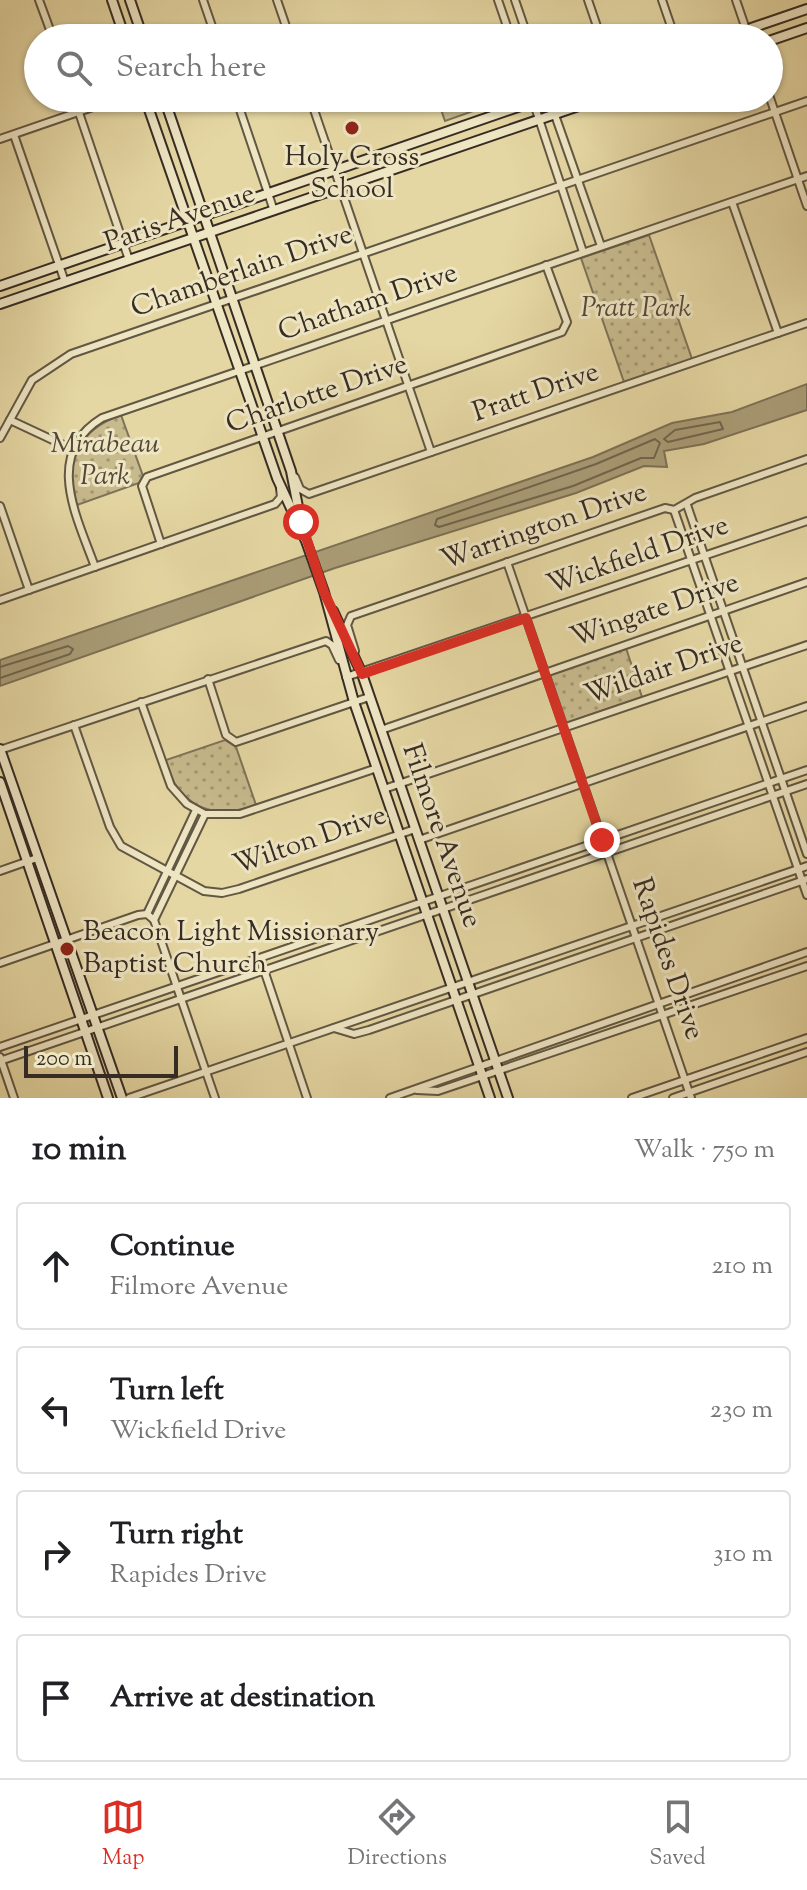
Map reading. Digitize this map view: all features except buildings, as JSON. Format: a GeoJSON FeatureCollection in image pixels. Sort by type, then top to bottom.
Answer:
{"type":"FeatureCollection","features":[{"type":"Feature","properties":{"kind":"street"},"geometry":{"type":"LineString","coordinates":[[39,0],[48,24]]}},
{"type":"Feature","properties":{"kind":"street"},"geometry":{"type":"LineString","coordinates":[[112,0],[120,24]]}},
{"type":"Feature","properties":{"kind":"street"},"geometry":{"type":"LineString","coordinates":[[130,0],[138,24]]}},
{"type":"Feature","properties":{"kind":"street"},"geometry":{"type":"LineString","coordinates":[[203,0],[211,24]]}},
{"type":"Feature","properties":{"kind":"street"},"geometry":{"type":"LineString","coordinates":[[277,0],[285,24]]}},
{"type":"Feature","properties":{"kind":"street"},"geometry":{"type":"LineString","coordinates":[[498,0],[506,24]]}},
{"type":"Feature","properties":{"kind":"street"},"geometry":{"type":"LineString","coordinates":[[515,0],[523,24]]}},
{"type":"Feature","properties":{"kind":"street"},"geometry":{"type":"LineString","coordinates":[[588,0],[596,24]]}},
{"type":"Feature","properties":{"kind":"street"},"geometry":{"type":"LineString","coordinates":[[662,0],[670,24]]}},
{"type":"Feature","properties":{"kind":"street"},"geometry":{"type":"LineString","coordinates":[[736,0],[744,24]]}},
{"type":"Feature","properties":{"kind":"street"},"geometry":{"type":"LineString","coordinates":[[772,24],[807,9]]}},
{"type":"Feature","properties":{"kind":"street"},"geometry":{"type":"LineString","coordinates":[[783,36],[807,28]]}},
{"type":"Feature","properties":{"kind":"street","name":"Chamberlain Drive"},"geometry":{"type":"LineString","coordinates":[[783,109],[807,101]]}},
{"type":"Feature","properties":{"kind":"street"},"geometry":{"type":"LineString","coordinates":[[0,139],[79,112],[129,260]]}},
{"type":"Feature","properties":{"kind":"street","name":"Filmore Avenue"},"geometry":{"type":"LineString","coordinates":[[150,112],[277,478],[306,541],[324,592],[354,702],[490,1098]]}},
{"type":"Feature","properties":{"kind":"street","name":"Filmore Avenue"},"geometry":{"type":"LineString","coordinates":[[169,112],[291,471],[306,541]]}},
{"type":"Feature","properties":{"kind":"street"},"geometry":{"type":"LineString","coordinates":[[241,112],[274,211]]}},
{"type":"Feature","properties":{"kind":"street"},"geometry":{"type":"LineString","coordinates":[[315,112],[431,452]]}},
{"type":"Feature","properties":{"kind":"street","name":"Paris Avenue"},"geometry":{"type":"LineString","coordinates":[[0,286],[500,112]]}},
{"type":"Feature","properties":{"kind":"street"},"geometry":{"type":"LineString","coordinates":[[537,112],[583,252]]}},
{"type":"Feature","properties":{"kind":"street","name":"Paris Avenue"},"geometry":{"type":"LineString","coordinates":[[0,304],[560,112]]}},
{"type":"Feature","properties":{"kind":"street"},"geometry":{"type":"LineString","coordinates":[[775,112],[807,206]]}},
{"type":"Feature","properties":{"kind":"street","name":"Chamberlain Drive"},"geometry":{"type":"LineString","coordinates":[[0,438],[32,380],[57,360],[775,112]]}},
{"type":"Feature","properties":{"kind":"street"},"geometry":{"type":"LineString","coordinates":[[554,114],[601,246]]}},
{"type":"Feature","properties":{"kind":"street"},"geometry":{"type":"LineString","coordinates":[[14,135],[65,282]]}},
{"type":"Feature","properties":{"kind":"street","name":"Chatham Drive"},"geometry":{"type":"LineString","coordinates":[[72,449],[86,430],[102,418],[807,176]]}},
{"type":"Feature","properties":{"kind":"street"},"geometry":{"type":"LineString","coordinates":[[732,202],[778,333]]}},
{"type":"Feature","properties":{"kind":"street","name":"Charlotte Drive"},"geometry":{"type":"LineString","coordinates":[[161,544],[142,486],[147,477],[556,335],[567,328],[546,265]]}},
{"type":"Feature","properties":{"kind":"street","name":"Pratt Drive"},"geometry":{"type":"LineString","coordinates":[[291,471],[300,489],[309,494],[807,323]]}},
{"type":"Feature","properties":{"kind":"street"},"geometry":{"type":"LineString","coordinates":[[10,420],[72,449],[68,487],[95,567]]}},
{"type":"Feature","properties":{"kind":"street","name":"Warrington Drive"},"geometry":{"type":"LineString","coordinates":[[362,674],[348,618],[665,508],[674,510],[695,498],[807,459]]}},
{"type":"Feature","properties":{"kind":"street"},"geometry":{"type":"LineString","coordinates":[[0,600],[275,504],[281,497],[277,478]]}},
{"type":"Feature","properties":{"kind":"street"},"geometry":{"type":"LineString","coordinates":[[687,505],[807,854]]}},
{"type":"Feature","properties":{"kind":"street"},"geometry":{"type":"LineString","coordinates":[[0,506],[29,590]]}},
{"type":"Feature","properties":{"kind":"street"},"geometry":{"type":"LineString","coordinates":[[674,510],[798,869],[805,880],[807,895]]}},
{"type":"Feature","properties":{"kind":"street","name":"Wickfield Drive"},"geometry":{"type":"LineString","coordinates":[[347,679],[807,521]]}},
{"type":"Feature","properties":{"kind":"street","name":"Rapides Drive"},"geometry":{"type":"LineString","coordinates":[[507,562],[690,1095]]}},
{"type":"Feature","properties":{"kind":"street","name":"Wingate Drive"},"geometry":{"type":"LineString","coordinates":[[381,730],[807,582]]}},
{"type":"Feature","properties":{"kind":"street","name":"Filmore Avenue"},"geometry":{"type":"LineString","coordinates":[[324,592],[362,674],[508,1098]]}},
{"type":"Feature","properties":{"kind":"street"},"geometry":{"type":"LineString","coordinates":[[122,1098],[0,750],[326,641],[335,650],[347,679]]}},
{"type":"Feature","properties":{"kind":"street","name":"Wildair Drive"},"geometry":{"type":"LineString","coordinates":[[384,789],[807,645]]}},
{"type":"Feature","properties":{"kind":"street"},"geometry":{"type":"LineString","coordinates":[[208,679],[226,735],[236,742],[369,697]]}},
{"type":"Feature","properties":{"kind":"street"},"geometry":{"type":"LineString","coordinates":[[141,702],[171,786],[196,810],[205,814],[240,814],[377,768]]}},
{"type":"Feature","properties":{"kind":"street","name":"Wilton Drive"},"geometry":{"type":"LineString","coordinates":[[419,840],[807,706]]}},
{"type":"Feature","properties":{"kind":"street","name":"Wilton Drive"},"geometry":{"type":"LineString","coordinates":[[74,725],[115,838],[129,853],[204,891],[222,893],[415,829]]}},
{"type":"Feature","properties":{"kind":"street"},"geometry":{"type":"LineString","coordinates":[[0,1047],[807,770]]}},
{"type":"Feature","properties":{"kind":"street"},"geometry":{"type":"LineString","coordinates":[[0,782],[108,1098]]}},
{"type":"Feature","properties":{"kind":"street"},"geometry":{"type":"LineString","coordinates":[[14,1098],[0,1060],[807,784]]}},
{"type":"Feature","properties":{"kind":"street"},"geometry":{"type":"LineString","coordinates":[[0,963],[147,914],[196,810]]}},
{"type":"Feature","properties":{"kind":"street"},"geometry":{"type":"LineString","coordinates":[[154,920],[205,814]]}},
{"type":"Feature","properties":{"kind":"street"},"geometry":{"type":"LineString","coordinates":[[0,871],[37,858]]}},
{"type":"Feature","properties":{"kind":"street"},"geometry":{"type":"LineString","coordinates":[[129,1098],[807,866]]}},
{"type":"Feature","properties":{"kind":"street"},"geometry":{"type":"LineString","coordinates":[[334,1028],[361,1032],[805,880]]}},
{"type":"Feature","properties":{"kind":"street"},"geometry":{"type":"LineString","coordinates":[[464,887],[469,901]]}},
{"type":"Feature","properties":{"kind":"street"},"geometry":{"type":"LineString","coordinates":[[147,914],[154,920],[215,1098]]}},
{"type":"Feature","properties":{"kind":"street"},"geometry":{"type":"LineString","coordinates":[[394,1097],[494,1059],[807,952]]}},
{"type":"Feature","properties":{"kind":"street"},"geometry":{"type":"LineString","coordinates":[[260,958],[307,1098]]}},
{"type":"Feature","properties":{"kind":"street"},"geometry":{"type":"LineString","coordinates":[[413,1089],[433,1092],[482,1077],[807,966]]}},
{"type":"Feature","properties":{"kind":"street"},"geometry":{"type":"LineString","coordinates":[[632,1098],[807,1038]]}},
{"type":"Feature","properties":{"kind":"street"},"geometry":{"type":"LineString","coordinates":[[673,1098],[690,1095],[807,1052]]}},
{"type":"Feature","properties":{"kind":"green space"},"geometry":{"type":"Polygon","coordinates":[[[442,112],[470,112],[445,121],[442,112]]]}},
{"type":"Feature","properties":{"kind":"green space","name":"Pratt Park"},"geometry":{"type":"Polygon","coordinates":[[[649,235],[692,359],[624,382],[581,258],[649,235]]]}},
{"type":"Feature","properties":{"kind":"green space","name":"Mirabeau Park"},"geometry":{"type":"Polygon","coordinates":[[[121,415],[143,476],[139,483],[77,505],[71,475],[78,450],[95,429],[121,415]]]}},
{"type":"Feature","properties":{"kind":"green space"},"geometry":{"type":"Polygon","coordinates":[[[626,648],[642,697],[566,723],[549,674],[626,648]]]}},
{"type":"Feature","properties":{"kind":"green space"},"geometry":{"type":"Polygon","coordinates":[[[225,740],[236,747],[256,805],[224,811],[199,806],[179,789],[163,761],[225,740]]]}},
{"type":"Feature","properties":{"kind":"water"},"geometry":{"type":"Polygon","coordinates":[[[807,384],[807,410],[704,444],[664,451],[667,467],[644,466],[576,493],[335,568],[0,686],[0,660],[593,457],[672,423],[732,412],[807,384]]]}},
{"type":"Feature","properties":{"kind":"place","name":"Holy Cross School"},"geometry":{"type":"Point","coordinates":[352,128]}},
{"type":"Feature","properties":{"kind":"place","name":"Beacon Light Missionary Baptist Church"},"geometry":{"type":"Point","coordinates":[67,949]}},
{"type":"Feature","properties":{"kind":"route"},"geometry":{"type":"LineString","coordinates":[[301,522],[324,592],[362,674],[526,618],[602,840]]}}]}
